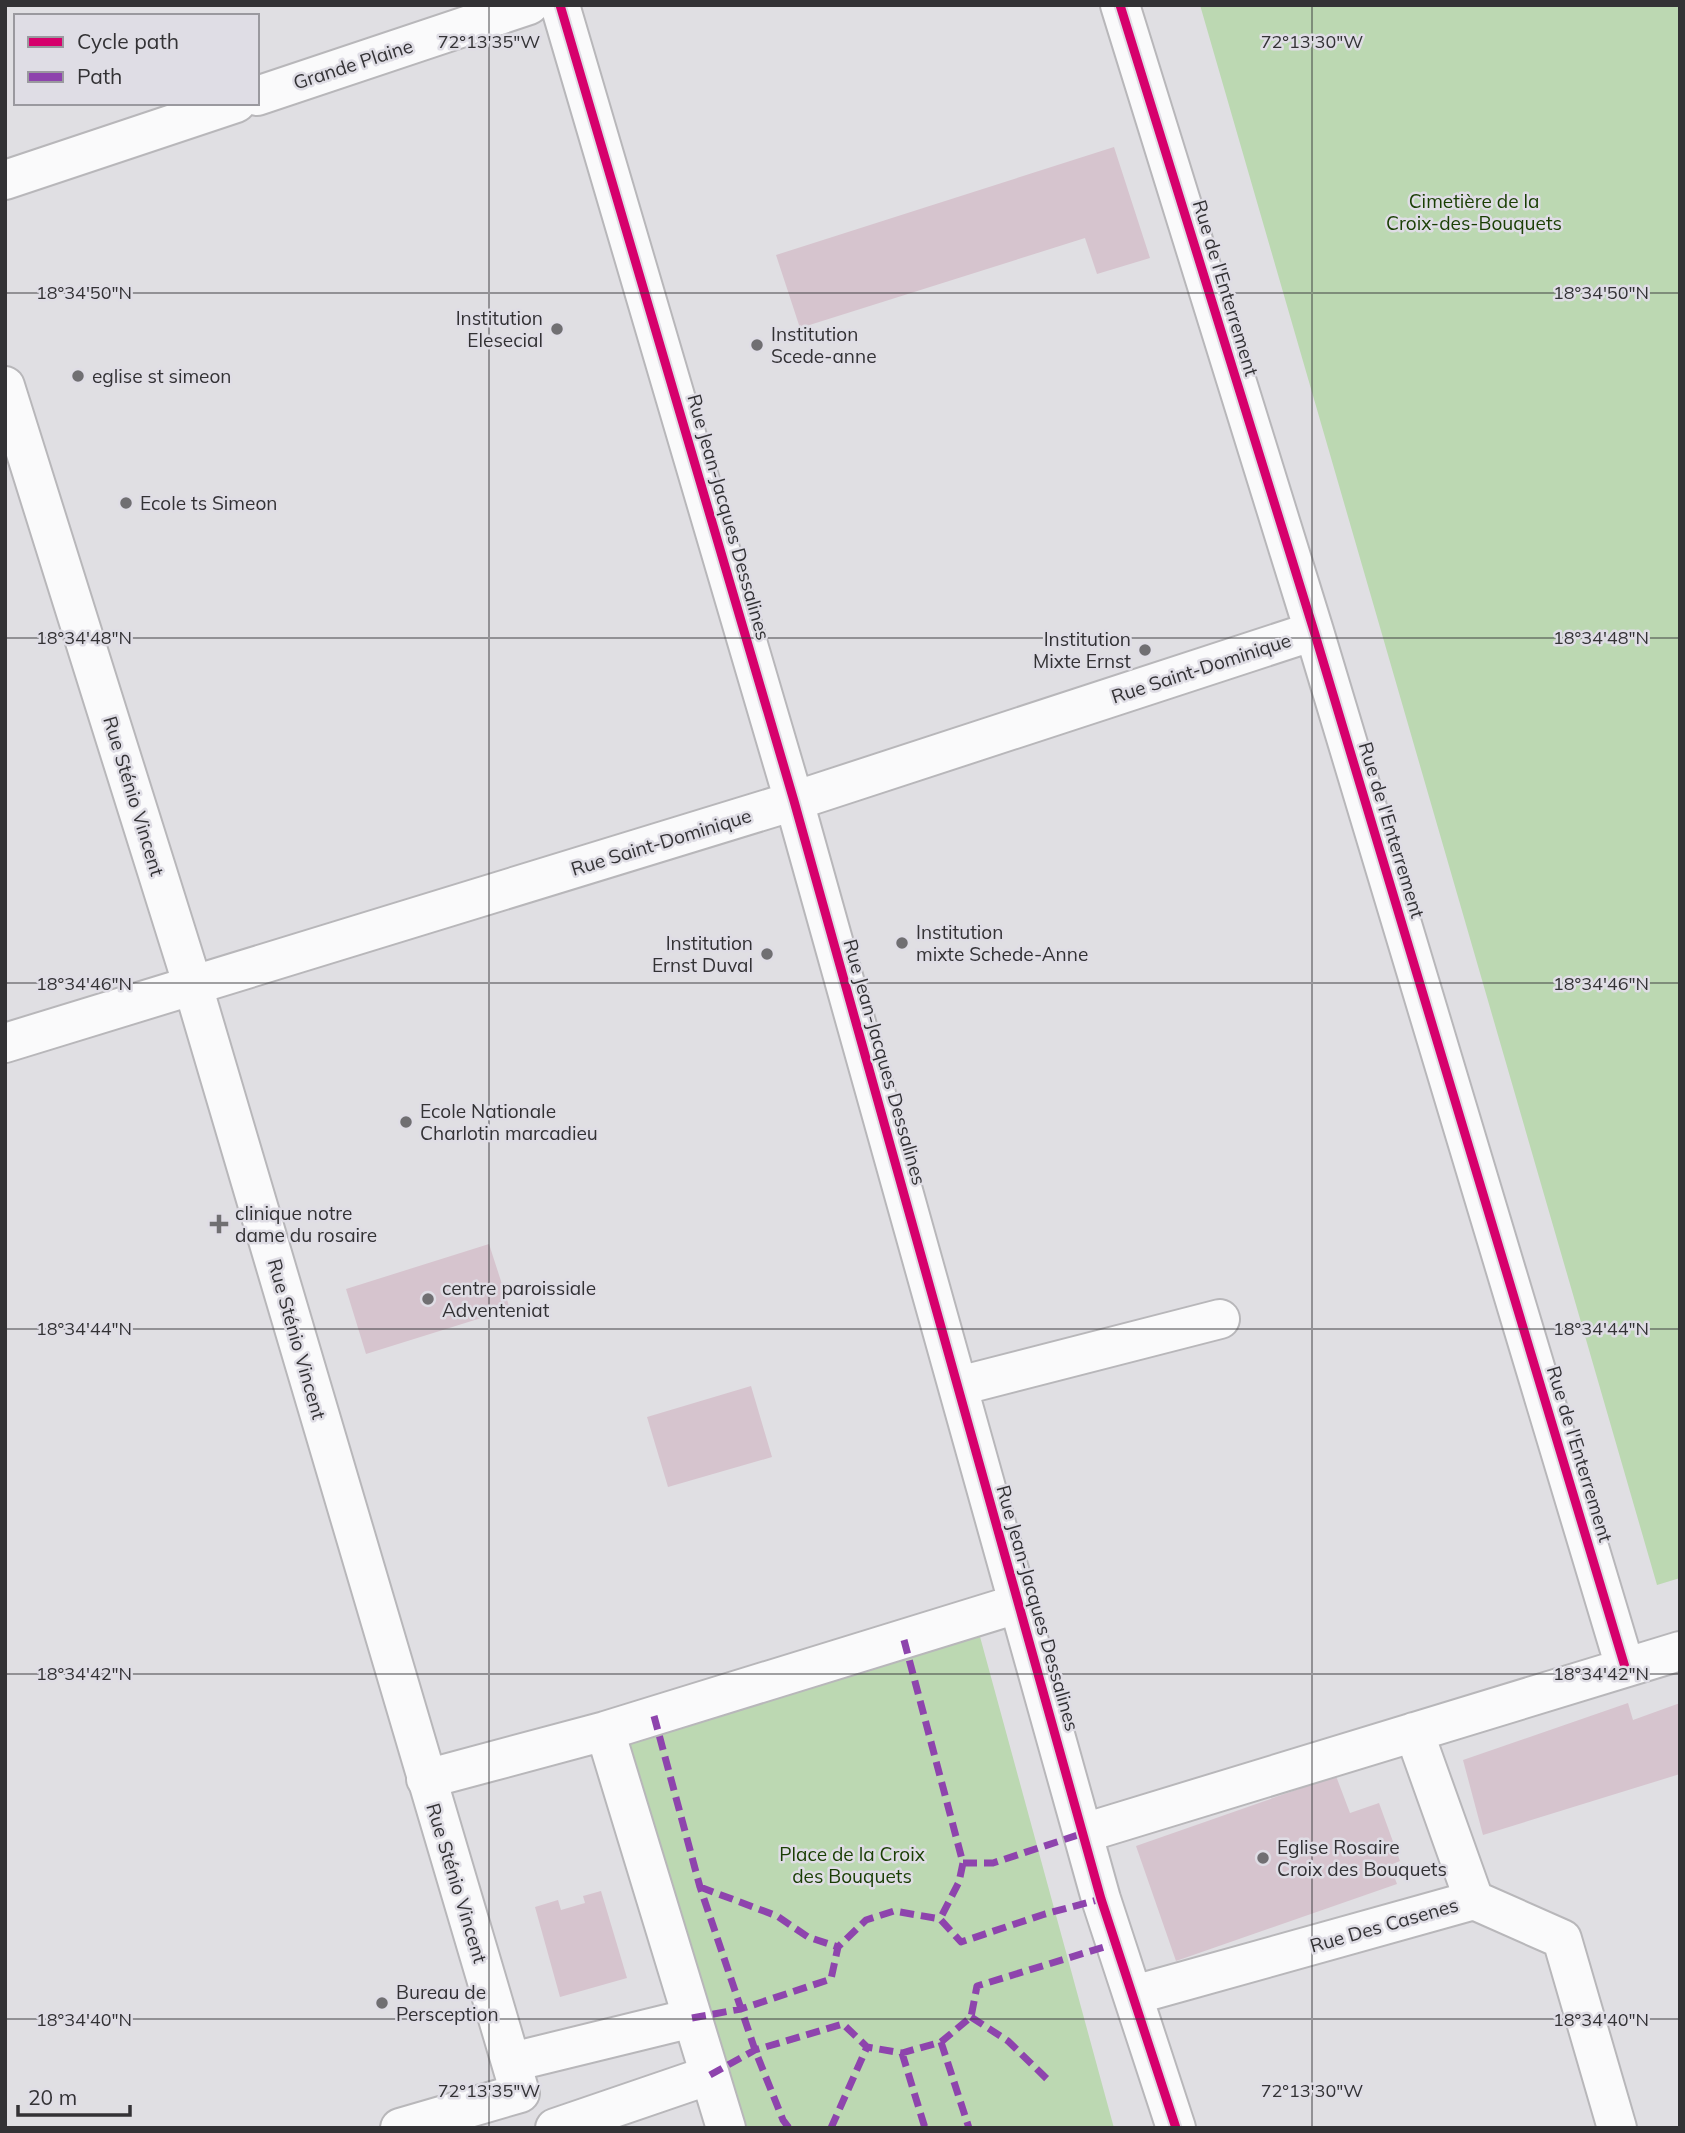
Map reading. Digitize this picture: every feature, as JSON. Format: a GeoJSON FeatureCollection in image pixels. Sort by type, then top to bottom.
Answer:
{"type":"FeatureCollection","features":[{"type":"Feature","properties":{"kind":"street","name":"Grande Plaine"},"geometry":{"type":"LineString","coordinates":[[259,95],[529,5]]}},
{"type":"Feature","properties":{"kind":"street","name":"Rue Jean-Jacques Dessalines"},"geometry":{"type":"LineString","coordinates":[[560,5],[794,801],[1101,1899],[1176,2128]]}},
{"type":"Feature","properties":{"kind":"street","name":"Rue de l'Enterrement"},"geometry":{"type":"LineString","coordinates":[[1120,5],[1314,631],[1625,1667]]}},
{"type":"Feature","properties":{"kind":"street"},"geometry":{"type":"LineString","coordinates":[[5,180],[230,105]]}},
{"type":"Feature","properties":{"kind":"street","name":"Rue Sténio Vincent"},"geometry":{"type":"LineString","coordinates":[[5,386],[193,986],[516,2077],[537,2128]]}},
{"type":"Feature","properties":{"kind":"street","name":"Rue Saint-Dominique"},"geometry":{"type":"LineString","coordinates":[[5,1043],[794,801],[1314,631]]}},
{"type":"Feature","properties":{"kind":"street"},"geometry":{"type":"LineString","coordinates":[[959,1387],[1220,1319]]}},
{"type":"Feature","properties":{"kind":"street"},"geometry":{"type":"LineString","coordinates":[[426,1779],[605,1731],[1017,1604]]}},
{"type":"Feature","properties":{"kind":"street"},"geometry":{"type":"LineString","coordinates":[[1084,1833],[1680,1651]]}},
{"type":"Feature","properties":{"kind":"street"},"geometry":{"type":"LineString","coordinates":[[605,1731],[726,2128]]}},
{"type":"Feature","properties":{"kind":"street"},"geometry":{"type":"LineString","coordinates":[[1414,1732],[1474,1900]]}},
{"type":"Feature","properties":{"kind":"street","name":"Rue Des Casenes"},"geometry":{"type":"LineString","coordinates":[[1134,1995],[1474,1900],[1562,1939],[1617,2128]]}},
{"type":"Feature","properties":{"kind":"street"},"geometry":{"type":"LineString","coordinates":[[400,2128],[516,2077],[692,2018]]}},
{"type":"Feature","properties":{"kind":"street"},"geometry":{"type":"LineString","coordinates":[[555,2128],[710,2075]]}},
{"type":"Feature","properties":{"kind":"green space","name":"Cimetière de la Croix-des-Bouquets"},"geometry":{"type":"Polygon","coordinates":[[[1200,5],[1680,5],[1680,1578],[1657,1585],[1200,5]]]}},
{"type":"Feature","properties":{"kind":"green space","name":"Place de la Croix des Bouquets"},"geometry":{"type":"Polygon","coordinates":[[[979,1633],[1114,2128],[742,2128],[621,1739],[979,1633]]]}},
{"type":"Feature","properties":{"kind":"building"},"geometry":{"type":"Polygon","coordinates":[[[1114,147],[1150,258],[1097,274],[1085,238],[800,328],[776,255],[1114,147]]]}},
{"type":"Feature","properties":{"kind":"building","name":"centre paroissiale Adventeniat"},"geometry":{"type":"Polygon","coordinates":[[[489,1244],[510,1309],[366,1354],[346,1289],[489,1244]]]}},
{"type":"Feature","properties":{"kind":"building"},"geometry":{"type":"Polygon","coordinates":[[[751,1386],[772,1457],[668,1487],[647,1417],[751,1386]]]}},
{"type":"Feature","properties":{"kind":"building"},"geometry":{"type":"Polygon","coordinates":[[[1628,1703],[1633,1720],[1680,1703],[1680,1774],[1483,1835],[1463,1760],[1628,1703]]]}},
{"type":"Feature","properties":{"kind":"building"},"geometry":{"type":"Polygon","coordinates":[[[1336,1776],[1350,1813],[1379,1803],[1400,1861],[1390,1865],[1397,1884],[1176,1961],[1136,1846],[1336,1776]]]}},
{"type":"Feature","properties":{"kind":"building"},"geometry":{"type":"Polygon","coordinates":[[[601,1891],[627,1978],[560,1997],[535,1907],[558,1900],[561,1910],[585,1903],[583,1896],[601,1891]]]}},
{"type":"Feature","properties":{"kind":"marked path"},"geometry":{"type":"LineString","coordinates":[[904,1640],[963,1863],[959,1882],[940,1919]]}},
{"type":"Feature","properties":{"kind":"marked path"},"geometry":{"type":"LineString","coordinates":[[654,1716],[700,1887],[755,2050],[783,2120],[789,2128]]}},
{"type":"Feature","properties":{"kind":"marked path"},"geometry":{"type":"LineString","coordinates":[[963,1863],[993,1863],[1084,1833]]}},
{"type":"Feature","properties":{"kind":"marked path"},"geometry":{"type":"LineString","coordinates":[[700,1887],[777,1916],[808,1937],[838,1947]]}},
{"type":"Feature","properties":{"kind":"marked path"},"geometry":{"type":"LineString","coordinates":[[692,2018],[741,2009],[831,1979],[838,1947],[866,1920],[894,1911],[940,1919],[961,1942],[1045,1914],[1101,1899]]}},
{"type":"Feature","properties":{"kind":"marked path"},"geometry":{"type":"LineString","coordinates":[[710,2075],[755,2050],[843,2024],[867,2047],[902,2053],[941,2042],[971,2017],[977,1986],[1117,1943]]}},
{"type":"Feature","properties":{"kind":"marked path"},"geometry":{"type":"LineString","coordinates":[[971,2017],[1008,2041],[1048,2080]]}},
{"type":"Feature","properties":{"kind":"marked path"},"geometry":{"type":"LineString","coordinates":[[941,2042],[969,2128]]}},
{"type":"Feature","properties":{"kind":"marked path"},"geometry":{"type":"LineString","coordinates":[[831,2128],[867,2047]]}},
{"type":"Feature","properties":{"kind":"marked path"},"geometry":{"type":"LineString","coordinates":[[902,2053],[925,2128]]}},
{"type":"Feature","properties":{"kind":"cycle path"},"geometry":{"type":"LineString","coordinates":[[560,5],[794,801],[1101,1899],[1176,2128]]}},
{"type":"Feature","properties":{"kind":"cycle path"},"geometry":{"type":"LineString","coordinates":[[1120,5],[1314,631],[1625,1667]]}},
{"type":"Feature","properties":{"kind":"place","name":"Institution Elesecial"},"geometry":{"type":"Point","coordinates":[557,329]}},
{"type":"Feature","properties":{"kind":"place","name":"Institution Scede-anne"},"geometry":{"type":"Point","coordinates":[757,345]}},
{"type":"Feature","properties":{"kind":"place","name":"eglise st simeon"},"geometry":{"type":"Point","coordinates":[78,376]}},
{"type":"Feature","properties":{"kind":"place","name":"Ecole ts Simeon"},"geometry":{"type":"Point","coordinates":[126,503]}},
{"type":"Feature","properties":{"kind":"place","name":"Institution Mixte Ernst"},"geometry":{"type":"Point","coordinates":[1145,650]}},
{"type":"Feature","properties":{"kind":"place","name":"Institution mixte Schede-Anne"},"geometry":{"type":"Point","coordinates":[902,943]}},
{"type":"Feature","properties":{"kind":"place","name":"Institution Ernst Duval"},"geometry":{"type":"Point","coordinates":[767,954]}},
{"type":"Feature","properties":{"kind":"place","name":"Ecole Nationale Charlotin marcadieu"},"geometry":{"type":"Point","coordinates":[406,1122]}},
{"type":"Feature","properties":{"kind":"place","name":"clinique notre dame du rosaire"},"geometry":{"type":"Point","coordinates":[219,1224]}},
{"type":"Feature","properties":{"kind":"place","name":"centre paroissiale Adventeniat"},"geometry":{"type":"Point","coordinates":[428,1299]}},
{"type":"Feature","properties":{"kind":"place","name":"Eglise Rosaire Croix des Bouquets"},"geometry":{"type":"Point","coordinates":[1263,1858]}},
{"type":"Feature","properties":{"kind":"place","name":"Bureau de Persception"},"geometry":{"type":"Point","coordinates":[382,2003]}}]}
